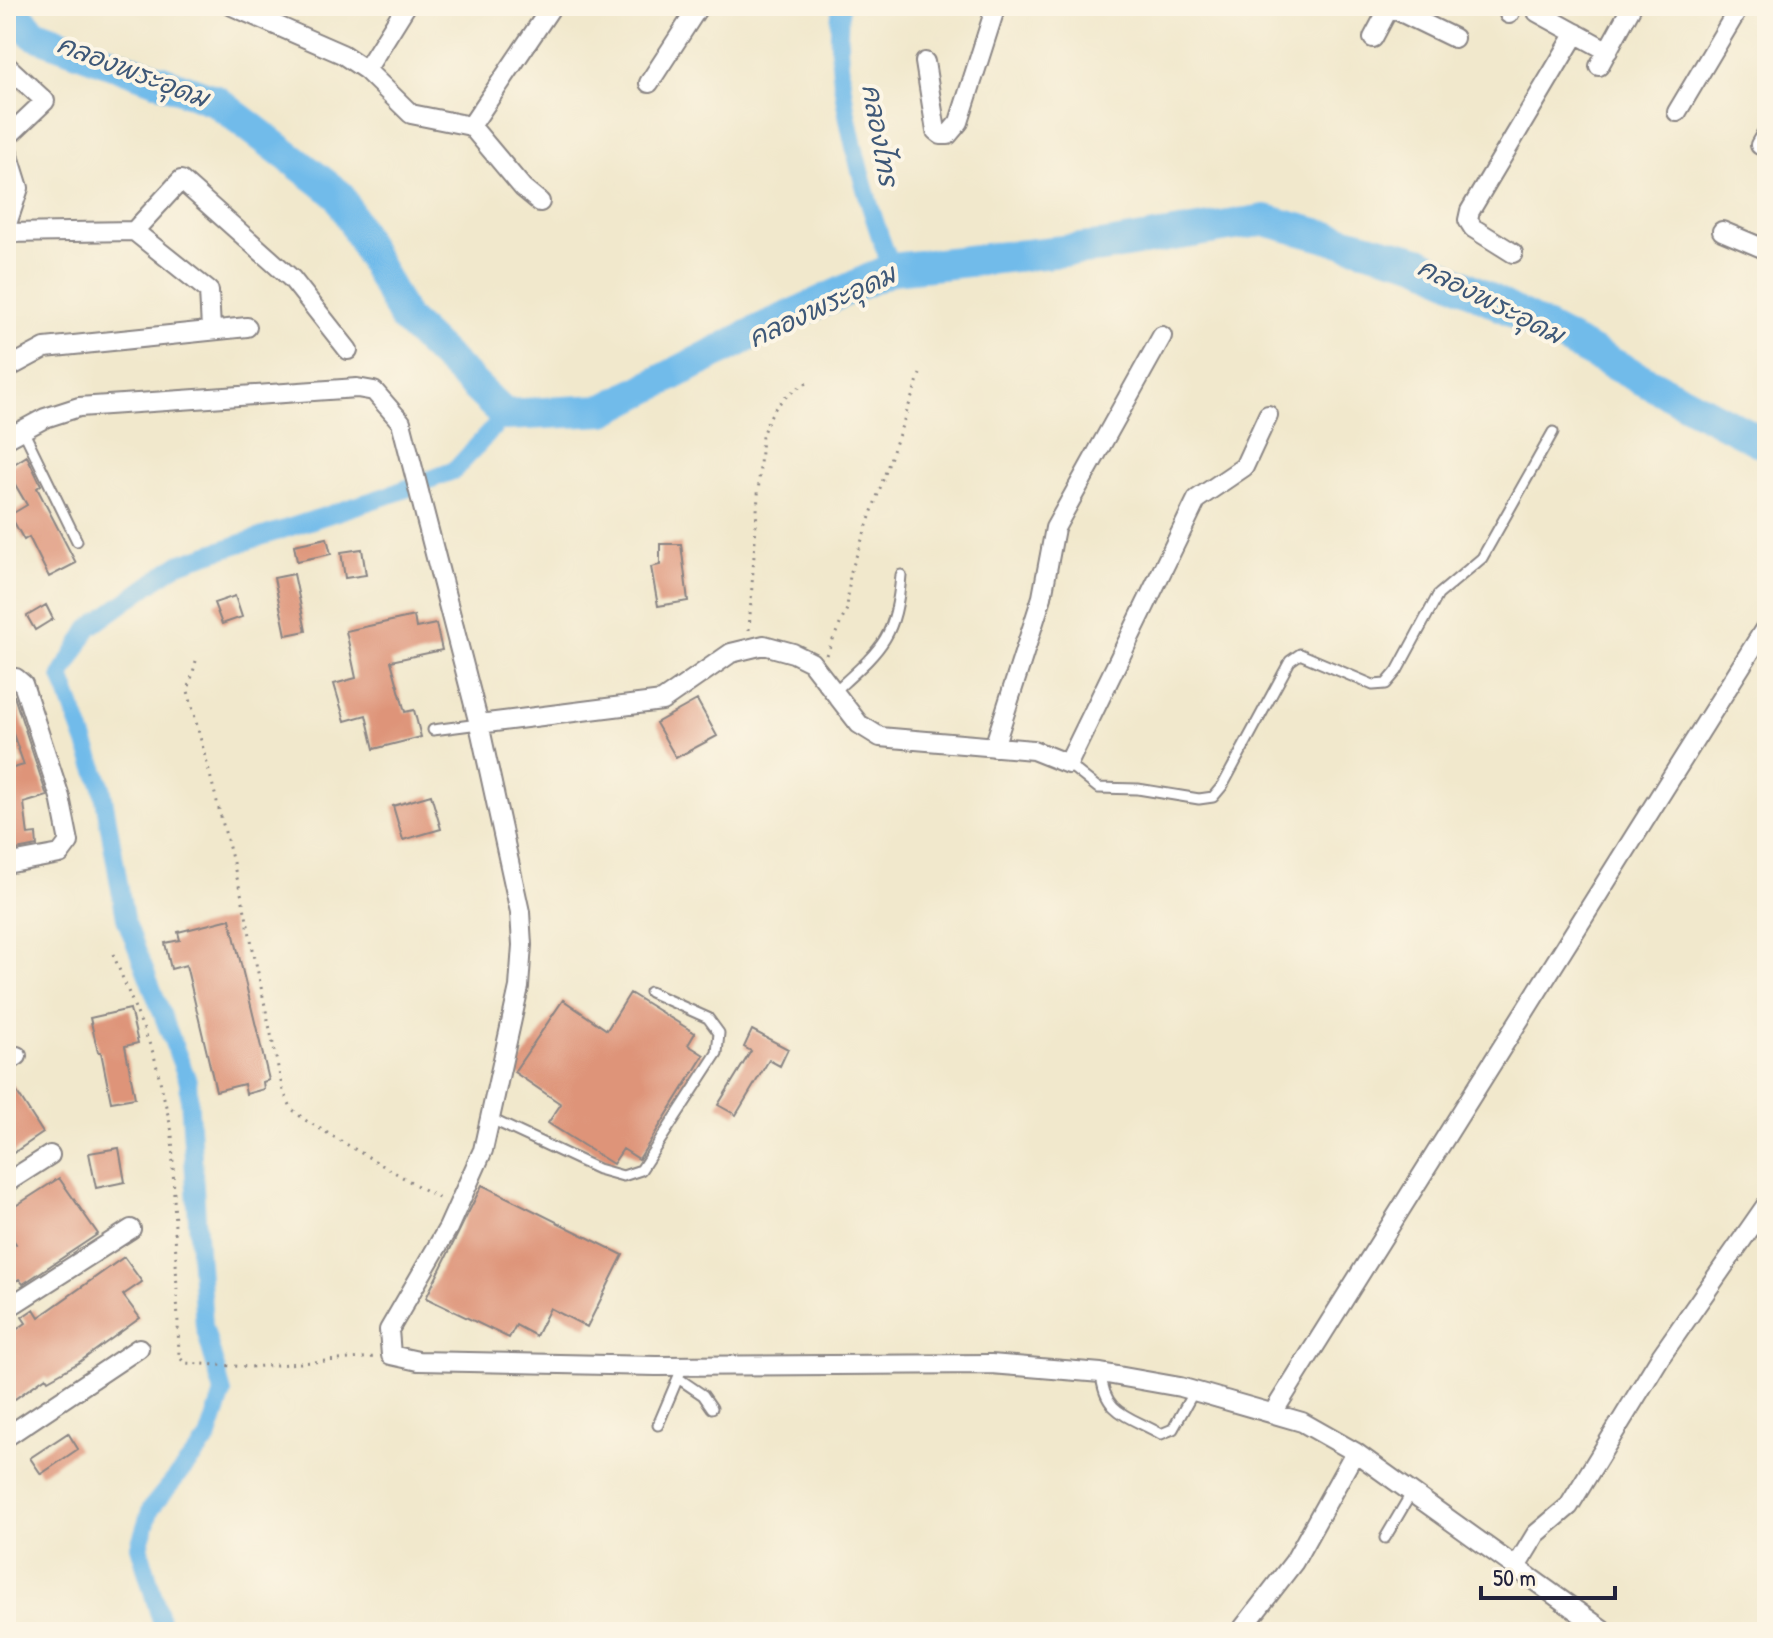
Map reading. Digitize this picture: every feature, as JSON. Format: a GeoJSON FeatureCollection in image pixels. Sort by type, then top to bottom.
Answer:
{"type":"FeatureCollection","features":[{"type":"Feature","properties":{"kind":"street"},"geometry":{"type":"LineString","coordinates":[[366,70],[406,6]]}},
{"type":"Feature","properties":{"kind":"street"},"geometry":{"type":"LineString","coordinates":[[471,126],[552,6]]}},
{"type":"Feature","properties":{"kind":"street"},"geometry":{"type":"LineString","coordinates":[[649,83],[699,6]]}},
{"type":"Feature","properties":{"kind":"street"},"geometry":{"type":"LineString","coordinates":[[925,62],[936,131],[948,135],[959,122],[996,6]]}},
{"type":"Feature","properties":{"kind":"street"},"geometry":{"type":"LineString","coordinates":[[1373,38],[1390,6],[1454,38]]}},
{"type":"Feature","properties":{"kind":"street"},"geometry":{"type":"LineString","coordinates":[[1537,12],[1576,33],[1603,58],[1632,6]]}},
{"type":"Feature","properties":{"kind":"street"},"geometry":{"type":"LineString","coordinates":[[1677,112],[1740,6]]}},
{"type":"Feature","properties":{"kind":"street"},"geometry":{"type":"LineString","coordinates":[[243,7],[342,54],[366,70],[411,114],[471,126],[523,188],[540,202]]}},
{"type":"Feature","properties":{"kind":"street"},"geometry":{"type":"LineString","coordinates":[[1513,253],[1473,228],[1468,220],[1470,211],[1576,33]]}},
{"type":"Feature","properties":{"kind":"street"},"geometry":{"type":"LineString","coordinates":[[6,65],[45,101],[6,138]]}},
{"type":"Feature","properties":{"kind":"street"},"geometry":{"type":"LineString","coordinates":[[6,146],[19,188],[6,230],[134,231],[209,291],[211,329]]}},
{"type":"Feature","properties":{"kind":"street"},"geometry":{"type":"LineString","coordinates":[[134,231],[181,180],[292,279],[348,350]]}},
{"type":"Feature","properties":{"kind":"street"},"geometry":{"type":"LineString","coordinates":[[1722,231],[1767,250]]}},
{"type":"Feature","properties":{"kind":"street"},"geometry":{"type":"LineString","coordinates":[[6,369],[45,348],[247,327]]}},
{"type":"Feature","properties":{"kind":"street"},"geometry":{"type":"LineString","coordinates":[[994,747],[1042,597],[1055,528],[1162,336]]}},
{"type":"Feature","properties":{"kind":"street"},"geometry":{"type":"LineString","coordinates":[[6,439],[79,407],[357,388],[374,391],[401,422],[479,724],[520,912],[522,945],[519,987],[483,1150],[457,1209],[389,1330],[391,1355],[418,1361],[680,1372],[936,1362],[1101,1373],[1194,1391],[1274,1411],[1302,1422],[1355,1452],[1606,1632]]}},
{"type":"Feature","properties":{"kind":"street"},"geometry":{"type":"LineString","coordinates":[[479,724],[662,701],[731,653],[748,646],[764,645],[793,653],[820,669],[859,724],[880,737],[1033,750],[1068,764],[1197,499],[1244,467],[1268,415]]}},
{"type":"Feature","properties":{"kind":"street"},"geometry":{"type":"LineString","coordinates":[[1274,1411],[1767,625]]}},
{"type":"Feature","properties":{"kind":"street"},"geometry":{"type":"LineString","coordinates":[[6,679],[16,678],[23,684],[60,797],[69,842],[60,854],[6,864]]}},
{"type":"Feature","properties":{"kind":"street"},"geometry":{"type":"LineString","coordinates":[[6,1183],[50,1155]]}},
{"type":"Feature","properties":{"kind":"street"},"geometry":{"type":"LineString","coordinates":[[1516,1567],[1536,1534],[1569,1506],[1661,1356],[1767,1204]]}},
{"type":"Feature","properties":{"kind":"street"},"geometry":{"type":"LineString","coordinates":[[6,1309],[131,1229]]}},
{"type":"Feature","properties":{"kind":"street"},"geometry":{"type":"LineString","coordinates":[[6,1437],[139,1348]]}},
{"type":"Feature","properties":{"kind":"street"},"geometry":{"type":"LineString","coordinates":[[1240,1632],[1294,1562],[1355,1452]]}},
{"type":"Feature","properties":{"kind":"lane"},"geometry":{"type":"LineString","coordinates":[[23,430],[77,541]]}},
{"type":"Feature","properties":{"kind":"lane"},"geometry":{"type":"LineString","coordinates":[[1068,764],[1098,788],[1138,789],[1199,799],[1213,797],[1223,785],[1290,661],[1300,654],[1373,685],[1386,684],[1397,671],[1438,595],[1482,558],[1553,432]]}},
{"type":"Feature","properties":{"kind":"lane"},"geometry":{"type":"LineString","coordinates":[[835,691],[867,661],[890,632],[898,615],[901,575]]}},
{"type":"Feature","properties":{"kind":"lane"},"geometry":{"type":"LineString","coordinates":[[433,730],[479,724]]}},
{"type":"Feature","properties":{"kind":"lane"},"geometry":{"type":"LineString","coordinates":[[491,1119],[598,1169],[623,1176],[641,1170],[717,1053],[719,1033],[708,1018],[650,992]]}},
{"type":"Feature","properties":{"kind":"lane"},"geometry":{"type":"LineString","coordinates":[[658,1425],[680,1372],[712,1408]]}},
{"type":"Feature","properties":{"kind":"lane"},"geometry":{"type":"LineString","coordinates":[[1101,1373],[1102,1394],[1109,1405],[1161,1434],[1173,1429],[1194,1391]]}},
{"type":"Feature","properties":{"kind":"lane"},"geometry":{"type":"LineString","coordinates":[[1385,1538],[1412,1492]]}},
{"type":"Feature","properties":{"kind":"path"},"geometry":{"type":"LineString","coordinates":[[820,669],[847,609],[850,574],[920,374]]}},
{"type":"Feature","properties":{"kind":"path"},"geometry":{"type":"LineString","coordinates":[[748,646],[762,436],[769,414],[785,395],[807,383]]}},
{"type":"Feature","properties":{"kind":"path"},"geometry":{"type":"LineString","coordinates":[[196,661],[188,691],[242,897],[283,1091],[292,1109],[305,1120],[457,1209]]}},
{"type":"Feature","properties":{"kind":"path"},"geometry":{"type":"LineString","coordinates":[[113,954],[154,1055],[172,1132],[179,1357],[185,1363],[251,1367],[391,1355]]}},
{"type":"Feature","properties":{"kind":"building"},"geometry":{"type":"Polygon","coordinates":[[[27,456],[41,485],[37,488],[76,563],[49,577],[29,537],[24,540],[10,515],[27,505],[6,469],[27,456]]]}},
{"type":"Feature","properties":{"kind":"building"},"geometry":{"type":"Polygon","coordinates":[[[327,538],[331,554],[297,561],[294,545],[327,538]]]}},
{"type":"Feature","properties":{"kind":"building"},"geometry":{"type":"Polygon","coordinates":[[[660,544],[681,544],[688,601],[658,606],[651,567],[660,565],[660,544]]]}},
{"type":"Feature","properties":{"kind":"building"},"geometry":{"type":"Polygon","coordinates":[[[362,549],[366,575],[345,578],[341,552],[362,549]]]}},
{"type":"Feature","properties":{"kind":"building"},"geometry":{"type":"Polygon","coordinates":[[[294,574],[306,631],[286,635],[274,578],[294,574]]]}},
{"type":"Feature","properties":{"kind":"building"},"geometry":{"type":"Polygon","coordinates":[[[235,596],[242,617],[222,624],[214,603],[235,596]]]}},
{"type":"Feature","properties":{"kind":"building"},"geometry":{"type":"Polygon","coordinates":[[[46,605],[53,619],[35,630],[27,616],[46,605]]]}},
{"type":"Feature","properties":{"kind":"building"},"geometry":{"type":"Polygon","coordinates":[[[414,616],[416,628],[436,624],[442,650],[391,661],[405,712],[414,710],[421,737],[374,749],[366,715],[345,721],[334,684],[356,678],[346,631],[414,616]]]}},
{"type":"Feature","properties":{"kind":"building"},"geometry":{"type":"Polygon","coordinates":[[[14,696],[47,796],[24,803],[28,835],[36,834],[37,846],[6,852],[6,770],[24,765],[6,714],[6,699],[14,696]]]}},
{"type":"Feature","properties":{"kind":"building"},"geometry":{"type":"Polygon","coordinates":[[[697,700],[717,736],[676,758],[656,723],[697,700]]]}},
{"type":"Feature","properties":{"kind":"building"},"geometry":{"type":"Polygon","coordinates":[[[431,795],[441,829],[403,840],[393,806],[431,795]]]}},
{"type":"Feature","properties":{"kind":"building"},"geometry":{"type":"Polygon","coordinates":[[[230,919],[269,1080],[263,1082],[264,1089],[246,1094],[244,1084],[216,1091],[186,965],[171,969],[165,943],[180,940],[178,932],[230,919]]]}},
{"type":"Feature","properties":{"kind":"building"},"geometry":{"type":"Polygon","coordinates":[[[630,993],[695,1033],[688,1045],[704,1055],[639,1159],[623,1149],[613,1164],[548,1123],[561,1104],[514,1072],[563,1000],[607,1030],[630,993]]]}},
{"type":"Feature","properties":{"kind":"building"},"geometry":{"type":"Polygon","coordinates":[[[130,1009],[138,1043],[125,1046],[135,1098],[111,1102],[101,1052],[98,1052],[90,1018],[130,1009]]]}},
{"type":"Feature","properties":{"kind":"building"},"geometry":{"type":"Polygon","coordinates":[[[752,1030],[788,1049],[780,1066],[769,1060],[736,1115],[718,1105],[751,1051],[744,1047],[752,1030]]]}},
{"type":"Feature","properties":{"kind":"building"},"geometry":{"type":"Polygon","coordinates":[[[6,1075],[43,1133],[6,1158],[6,1075]]]}},
{"type":"Feature","properties":{"kind":"building"},"geometry":{"type":"Polygon","coordinates":[[[119,1148],[125,1182],[96,1188],[89,1153],[119,1148]]]}},
{"type":"Feature","properties":{"kind":"building"},"geometry":{"type":"Polygon","coordinates":[[[59,1178],[98,1234],[23,1284],[19,1279],[6,1287],[6,1251],[16,1244],[6,1229],[6,1212],[59,1178]]]}},
{"type":"Feature","properties":{"kind":"building"},"geometry":{"type":"Polygon","coordinates":[[[482,1185],[623,1255],[587,1327],[550,1308],[536,1336],[516,1325],[509,1338],[426,1298],[482,1185]]]}},
{"type":"Feature","properties":{"kind":"building"},"geometry":{"type":"Polygon","coordinates":[[[124,1257],[142,1282],[123,1295],[140,1318],[78,1363],[48,1380],[46,1377],[12,1401],[6,1393],[6,1337],[26,1323],[22,1317],[34,1309],[39,1317],[124,1257]]]}},
{"type":"Feature","properties":{"kind":"building"},"geometry":{"type":"Polygon","coordinates":[[[68,1433],[78,1449],[41,1474],[30,1458],[68,1433]]]}},
{"type":"Feature","properties":{"kind":"waterway","name":"คลองพระอุดม"},"geometry":{"type":"LineString","coordinates":[[8,6],[34,34],[216,101],[339,195],[404,318],[505,415],[604,410],[758,331],[892,269],[1101,247],[1265,220],[1419,262],[1767,445]]}},
{"type":"Feature","properties":{"kind":"waterway","name":"คลองไทร"},"geometry":{"type":"LineString","coordinates":[[841,6],[839,35],[845,103],[861,175],[892,269]]}},
{"type":"Feature","properties":{"kind":"waterway"},"geometry":{"type":"LineString","coordinates":[[164,1632],[139,1546],[151,1508],[208,1439],[223,1393],[204,1326],[188,1081],[125,918],[102,787],[61,676],[89,628],[178,564],[395,493],[455,470],[505,415]]}}]}
